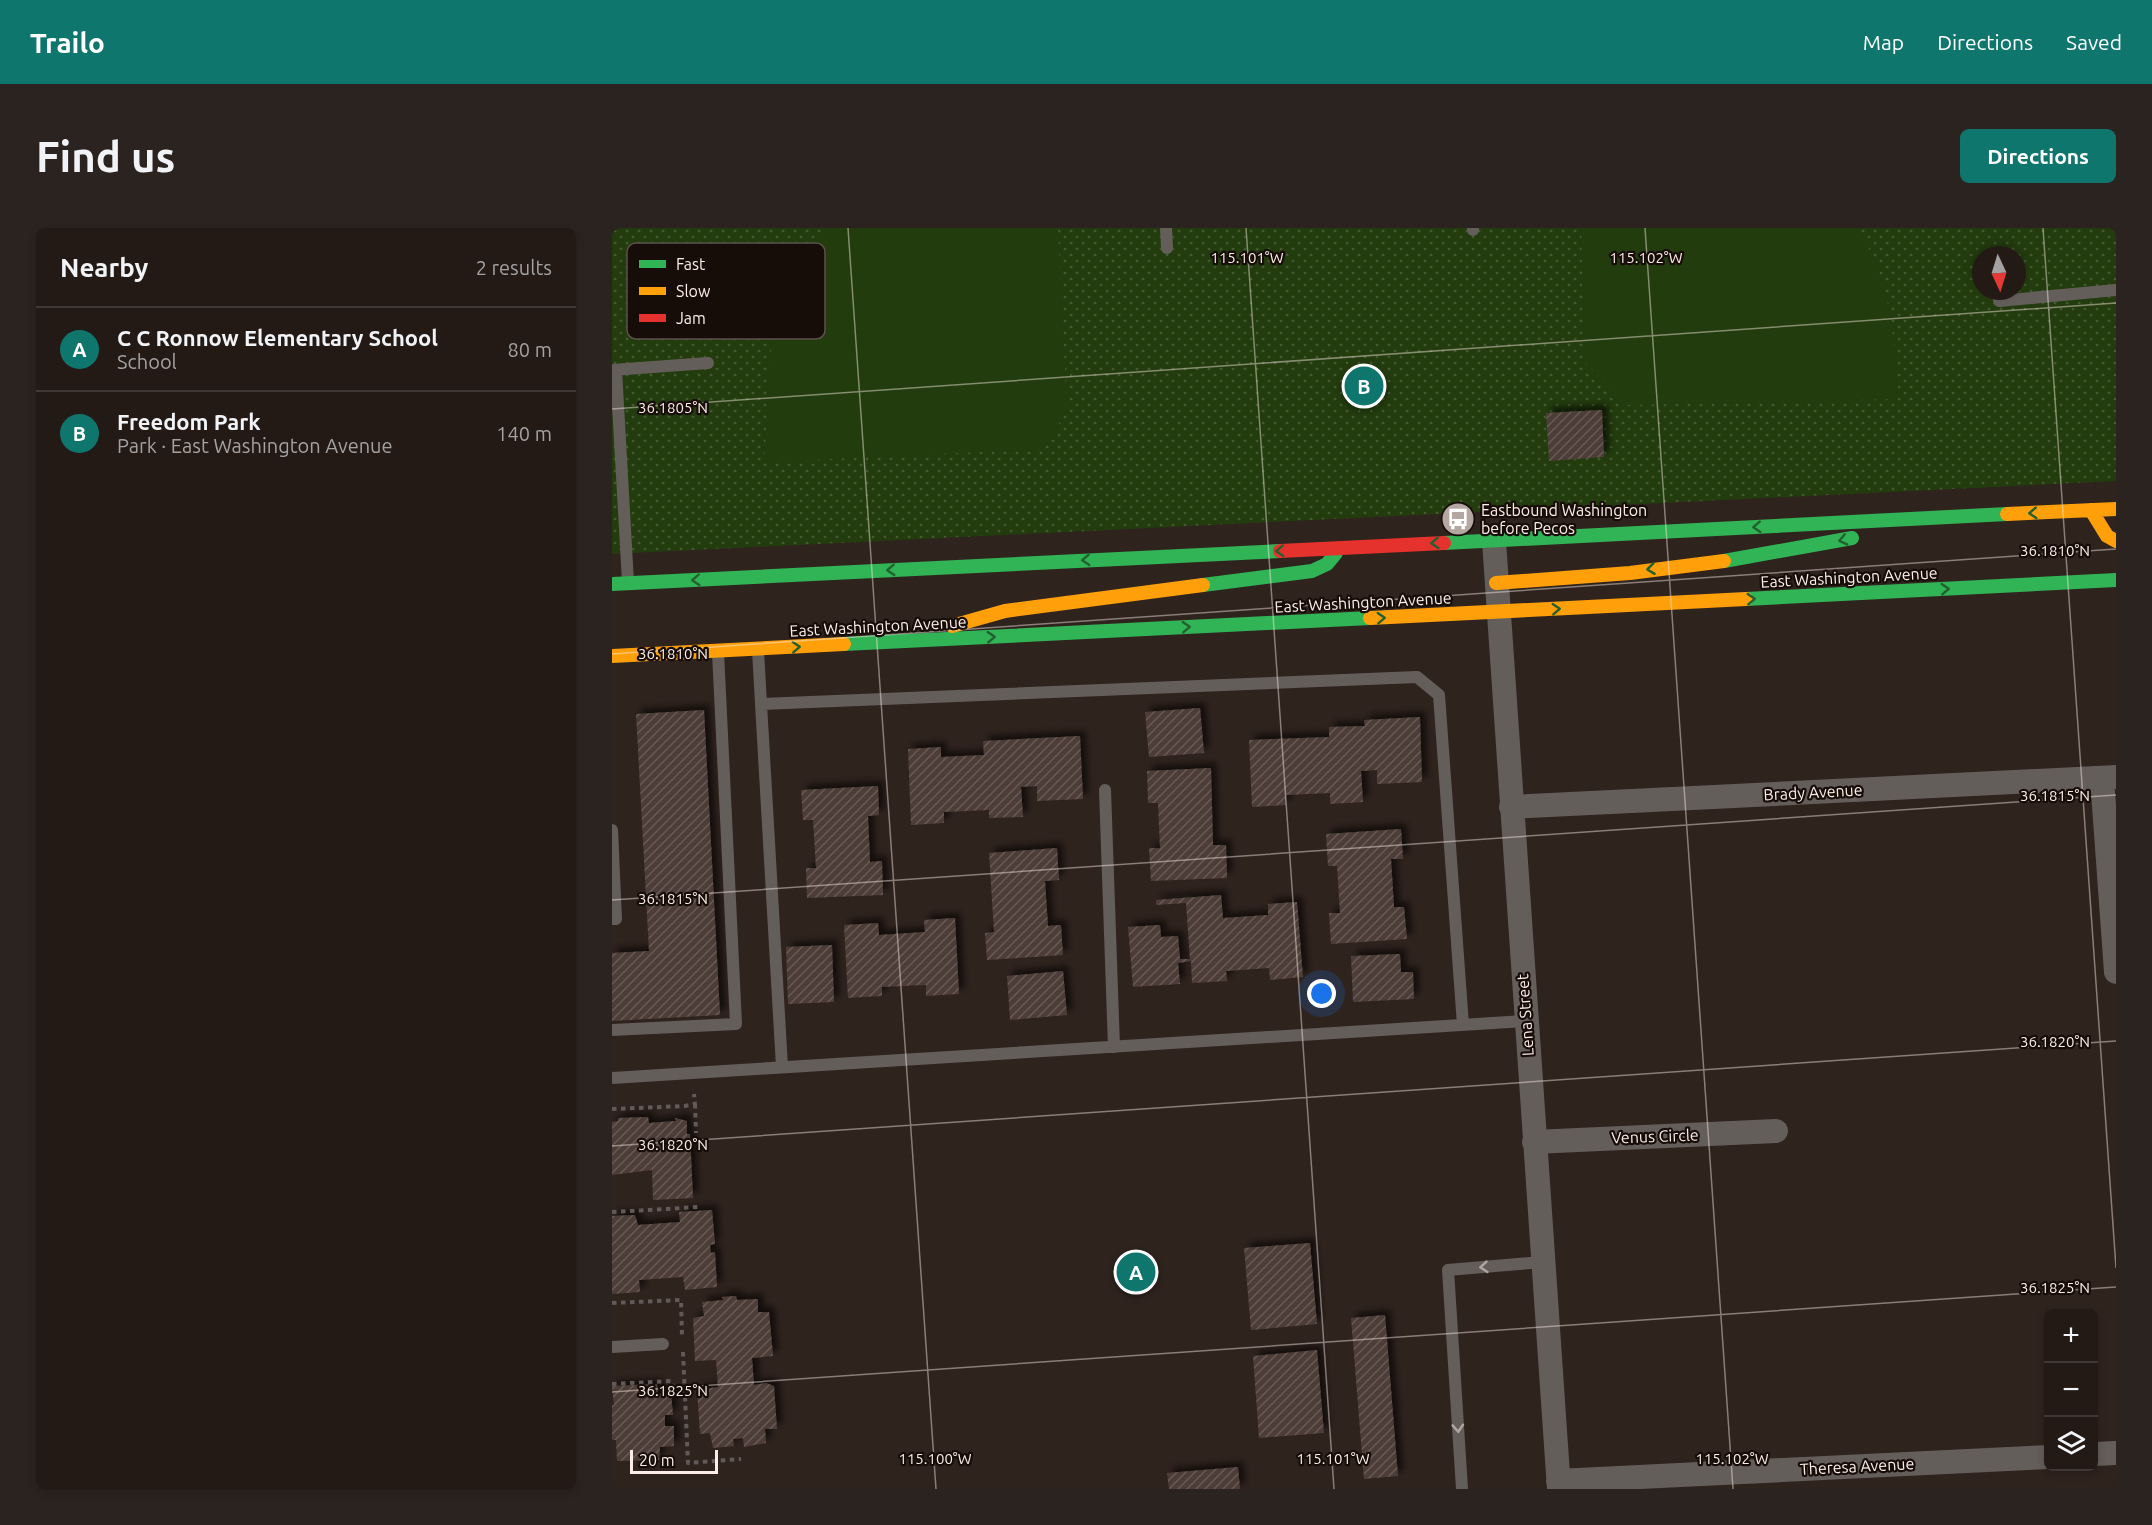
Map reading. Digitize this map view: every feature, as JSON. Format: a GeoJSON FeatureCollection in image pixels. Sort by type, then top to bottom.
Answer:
{"type":"FeatureCollection","features":[{"type":"Feature","properties":{"kind":"main road"},"geometry":{"type":"LineString","coordinates":[[612,584],[2116,509]]}},
{"type":"Feature","properties":{"kind":"main road"},"geometry":{"type":"LineString","coordinates":[[2091,510],[2108,536],[2116,541]]}},
{"type":"Feature","properties":{"kind":"main road"},"geometry":{"type":"LineString","coordinates":[[1496,583],[1570,579],[1784,553],[1941,518]]}},
{"type":"Feature","properties":{"kind":"main road"},"geometry":{"type":"LineString","coordinates":[[895,642],[1005,611],[1312,571],[1327,564],[1335,557],[1339,548]]}},
{"type":"Feature","properties":{"kind":"main road","name":"East Washington Avenue"},"geometry":{"type":"LineString","coordinates":[[612,656],[2116,580]]}},
{"type":"Feature","properties":{"kind":"main road"},"geometry":{"type":"LineString","coordinates":[[612,592],[628,583]]}},
{"type":"Feature","properties":{"kind":"street","name":"Lena Street"},"geometry":{"type":"LineString","coordinates":[[1494,541],[1497,612],[1558,1485]]}},
{"type":"Feature","properties":{"kind":"street","name":"Brady Avenue"},"geometry":{"type":"LineString","coordinates":[[1511,807],[2109,778]]}},
{"type":"Feature","properties":{"kind":"street"},"geometry":{"type":"LineString","coordinates":[[2109,778],[2116,972]]}},
{"type":"Feature","properties":{"kind":"street","name":"Venus Circle"},"geometry":{"type":"LineString","coordinates":[[1534,1142],[1776,1131]]}},
{"type":"Feature","properties":{"kind":"street"},"geometry":{"type":"LineString","coordinates":[[2098,1454],[2116,1453]]}},
{"type":"Feature","properties":{"kind":"street","name":"Theresa Avenue"},"geometry":{"type":"LineString","coordinates":[[1558,1485],[2044,1456]]}},
{"type":"Feature","properties":{"kind":"lane"},"geometry":{"type":"LineString","coordinates":[[1166,228],[1167,248]]}},
{"type":"Feature","properties":{"kind":"lane"},"geometry":{"type":"LineString","coordinates":[[1999,301],[2116,290]]}},
{"type":"Feature","properties":{"kind":"lane"},"geometry":{"type":"LineString","coordinates":[[628,583],[614,370],[708,363]]}},
{"type":"Feature","properties":{"kind":"lane"},"geometry":{"type":"LineString","coordinates":[[758,649],[782,1067]]}},
{"type":"Feature","properties":{"kind":"lane"},"geometry":{"type":"LineString","coordinates":[[612,1030],[736,1024],[718,651]]}},
{"type":"Feature","properties":{"kind":"lane"},"geometry":{"type":"LineString","coordinates":[[761,704],[1417,677],[1440,695],[1463,1025]]}},
{"type":"Feature","properties":{"kind":"lane"},"geometry":{"type":"LineString","coordinates":[[1105,790],[1114,1047]]}},
{"type":"Feature","properties":{"kind":"lane"},"geometry":{"type":"LineString","coordinates":[[612,830],[616,919],[612,919]]}},
{"type":"Feature","properties":{"kind":"lane"},"geometry":{"type":"LineString","coordinates":[[612,1078],[1525,1021]]}},
{"type":"Feature","properties":{"kind":"lane"},"geometry":{"type":"LineString","coordinates":[[1462,1489],[1448,1270],[1542,1262]]}},
{"type":"Feature","properties":{"kind":"lane"},"geometry":{"type":"LineString","coordinates":[[612,1347],[663,1344]]}},
{"type":"Feature","properties":{"kind":"path"},"geometry":{"type":"LineString","coordinates":[[693,1072],[696,1133]]}},
{"type":"Feature","properties":{"kind":"path"},"geometry":{"type":"LineString","coordinates":[[612,1109],[694,1104]]}},
{"type":"Feature","properties":{"kind":"path"},"geometry":{"type":"LineString","coordinates":[[612,1212],[699,1207]]}},
{"type":"Feature","properties":{"kind":"path"},"geometry":{"type":"LineString","coordinates":[[612,1303],[681,1300],[688,1463],[741,1460]]}},
{"type":"Feature","properties":{"kind":"path"},"geometry":{"type":"LineString","coordinates":[[612,1384],[672,1381],[672,1388],[684,1388]]}},
{"type":"Feature","properties":{"kind":"green space"},"geometry":{"type":"Polygon","coordinates":[[[612,228],[2116,228],[2116,481],[612,554],[612,228]]]}},
{"type":"Feature","properties":{"kind":"green space"},"geometry":{"type":"Polygon","coordinates":[[[830,228],[1058,228],[1067,410],[1044,449],[764,462],[772,339],[825,339],[825,243],[813,243],[830,228]]]}},
{"type":"Feature","properties":{"kind":"green space"},"geometry":{"type":"Polygon","coordinates":[[[1581,228],[1857,228],[1878,268],[1884,289],[1895,354],[1898,399],[1627,405],[1585,362],[1581,228]]]}},
{"type":"Feature","properties":{"kind":"building"},"geometry":{"type":"Polygon","coordinates":[[[1602,410],[1604,457],[1549,461],[1546,413],[1602,410]]]}},
{"type":"Feature","properties":{"kind":"building"},"geometry":{"type":"Polygon","coordinates":[[[1200,708],[1204,753],[1149,757],[1145,712],[1200,708]]]}},
{"type":"Feature","properties":{"kind":"building"},"geometry":{"type":"Polygon","coordinates":[[[704,710],[720,1015],[612,1021],[612,953],[649,951],[636,714],[704,710]]]}},
{"type":"Feature","properties":{"kind":"building"},"geometry":{"type":"Polygon","coordinates":[[[1420,717],[1422,782],[1377,784],[1377,770],[1361,771],[1363,802],[1330,804],[1330,793],[1286,795],[1286,805],[1252,807],[1249,740],[1329,737],[1329,727],[1365,726],[1364,720],[1420,717]]]}},
{"type":"Feature","properties":{"kind":"building"},"geometry":{"type":"Polygon","coordinates":[[[1080,736],[1083,799],[1037,801],[1037,786],[1021,787],[1023,817],[989,818],[989,810],[944,812],[944,823],[911,825],[908,749],[941,747],[941,757],[984,755],[983,741],[1080,736]]]}},
{"type":"Feature","properties":{"kind":"building"},"geometry":{"type":"Polygon","coordinates":[[[1211,768],[1213,845],[1226,845],[1227,878],[1151,881],[1149,848],[1160,848],[1158,803],[1148,803],[1147,771],[1211,768]]]}},
{"type":"Feature","properties":{"kind":"building"},"geometry":{"type":"Polygon","coordinates":[[[878,786],[879,815],[868,816],[870,862],[882,861],[883,895],[807,898],[806,868],[816,868],[813,820],[803,820],[801,790],[878,786]]]}},
{"type":"Feature","properties":{"kind":"building"},"geometry":{"type":"Polygon","coordinates":[[[1401,829],[1403,859],[1391,859],[1394,907],[1404,907],[1407,939],[1331,944],[1329,913],[1340,913],[1337,866],[1328,866],[1326,834],[1401,829]]]}},
{"type":"Feature","properties":{"kind":"building"},"geometry":{"type":"Polygon","coordinates":[[[1057,848],[1059,880],[1045,881],[1048,926],[1061,925],[1063,955],[987,960],[985,933],[994,932],[989,853],[1057,848]]]}},
{"type":"Feature","properties":{"kind":"building"},"geometry":{"type":"Polygon","coordinates":[[[1221,895],[1223,918],[1268,915],[1268,904],[1297,902],[1303,977],[1270,980],[1269,968],[1226,971],[1227,981],[1192,983],[1191,961],[1178,963],[1180,984],[1133,987],[1128,927],[1160,925],[1161,937],[1178,936],[1180,959],[1190,959],[1186,903],[1156,905],[1156,900],[1221,895]]]}},
{"type":"Feature","properties":{"kind":"building"},"geometry":{"type":"Polygon","coordinates":[[[955,918],[959,994],[926,996],[926,985],[882,987],[882,996],[848,998],[844,925],[878,923],[879,935],[925,932],[924,920],[955,918]]]}},
{"type":"Feature","properties":{"kind":"building"},"geometry":{"type":"Polygon","coordinates":[[[832,945],[834,1002],[788,1004],[786,947],[832,945]]]}},
{"type":"Feature","properties":{"kind":"building"},"geometry":{"type":"Polygon","coordinates":[[[1400,954],[1401,972],[1413,972],[1414,999],[1353,1002],[1351,956],[1400,954]]]}},
{"type":"Feature","properties":{"kind":"building"},"geometry":{"type":"Polygon","coordinates":[[[1063,971],[1067,1015],[1010,1020],[1007,976],[1063,971]]]}},
{"type":"Feature","properties":{"kind":"building"},"geometry":{"type":"Polygon","coordinates":[[[648,1117],[649,1123],[676,1121],[675,1118],[687,1121],[687,1134],[690,1134],[693,1198],[653,1200],[652,1170],[612,1175],[612,1122],[618,1121],[618,1118],[648,1117]]]}},
{"type":"Feature","properties":{"kind":"building"},"geometry":{"type":"Polygon","coordinates":[[[712,1210],[715,1244],[710,1245],[711,1253],[715,1252],[717,1287],[685,1290],[683,1277],[639,1280],[640,1292],[612,1294],[612,1216],[635,1215],[638,1225],[680,1222],[679,1212],[712,1210]]]}},
{"type":"Feature","properties":{"kind":"building"},"geometry":{"type":"Polygon","coordinates":[[[1310,1243],[1317,1324],[1251,1330],[1244,1248],[1310,1243]]]}},
{"type":"Feature","properties":{"kind":"building"},"geometry":{"type":"Polygon","coordinates":[[[736,1296],[737,1300],[758,1299],[758,1312],[769,1312],[773,1356],[752,1358],[754,1385],[766,1383],[774,1386],[777,1429],[765,1429],[766,1443],[744,1447],[743,1438],[733,1439],[734,1446],[713,1448],[710,1433],[700,1434],[697,1390],[718,1387],[716,1360],[695,1361],[693,1318],[704,1316],[702,1302],[736,1296]]]}},
{"type":"Feature","properties":{"kind":"building"},"geometry":{"type":"Polygon","coordinates":[[[1385,1315],[1398,1476],[1364,1479],[1351,1318],[1385,1315]]]}},
{"type":"Feature","properties":{"kind":"building"},"geometry":{"type":"Polygon","coordinates":[[[1317,1350],[1324,1433],[1259,1438],[1253,1356],[1317,1350]]]}},
{"type":"Feature","properties":{"kind":"building"},"geometry":{"type":"Polygon","coordinates":[[[657,1384],[658,1394],[671,1394],[673,1415],[665,1415],[665,1426],[674,1426],[674,1446],[660,1447],[659,1460],[617,1461],[616,1440],[612,1440],[612,1405],[614,1405],[612,1386],[657,1384]]]}},
{"type":"Feature","properties":{"kind":"building"},"geometry":{"type":"Polygon","coordinates":[[[1238,1467],[1240,1489],[1169,1489],[1167,1473],[1238,1467]]]}},
{"type":"Feature","properties":{"kind":"traffic: fast"},"geometry":{"type":"LineString","coordinates":[[1444,543],[2007,514]]}},
{"type":"Feature","properties":{"kind":"traffic: fast"},"geometry":{"type":"LineString","coordinates":[[1724,561],[1852,538]]}},
{"type":"Feature","properties":{"kind":"traffic: fast"},"geometry":{"type":"LineString","coordinates":[[612,584],[1280,551]]}},
{"type":"Feature","properties":{"kind":"traffic: fast"},"geometry":{"type":"LineString","coordinates":[[1203,585],[1312,571],[1327,564],[1336,553]]}},
{"type":"Feature","properties":{"kind":"traffic: fast"},"geometry":{"type":"LineString","coordinates":[[1746,599],[2116,580]]}},
{"type":"Feature","properties":{"kind":"traffic: fast"},"geometry":{"type":"LineString","coordinates":[[844,644],[1370,618]]}},
{"type":"Feature","properties":{"kind":"traffic: slow"},"geometry":{"type":"LineString","coordinates":[[2007,514],[2116,509]]}},
{"type":"Feature","properties":{"kind":"traffic: slow"},"geometry":{"type":"LineString","coordinates":[[2091,510],[2107,536],[2116,541]]}},
{"type":"Feature","properties":{"kind":"traffic: slow"},"geometry":{"type":"LineString","coordinates":[[1496,583],[1630,573],[1724,561]]}},
{"type":"Feature","properties":{"kind":"traffic: slow"},"geometry":{"type":"LineString","coordinates":[[952,626],[1005,611],[1203,585]]}},
{"type":"Feature","properties":{"kind":"traffic: slow"},"geometry":{"type":"LineString","coordinates":[[1370,618],[1746,599]]}},
{"type":"Feature","properties":{"kind":"traffic: slow"},"geometry":{"type":"LineString","coordinates":[[612,656],[844,644]]}},
{"type":"Feature","properties":{"kind":"traffic: jam"},"geometry":{"type":"LineString","coordinates":[[1280,551],[1444,543]]}},
{"type":"Feature","properties":{"kind":"place","name":"Freedom Park"},"geometry":{"type":"Point","coordinates":[1364,386]}},
{"type":"Feature","properties":{"kind":"place","name":"Eastbound Washington before Pecos"},"geometry":{"type":"Point","coordinates":[1458,519]}},
{"type":"Feature","properties":{"kind":"place","name":"C C Ronnow Elementary School"},"geometry":{"type":"Point","coordinates":[1136,1272]}}]}
